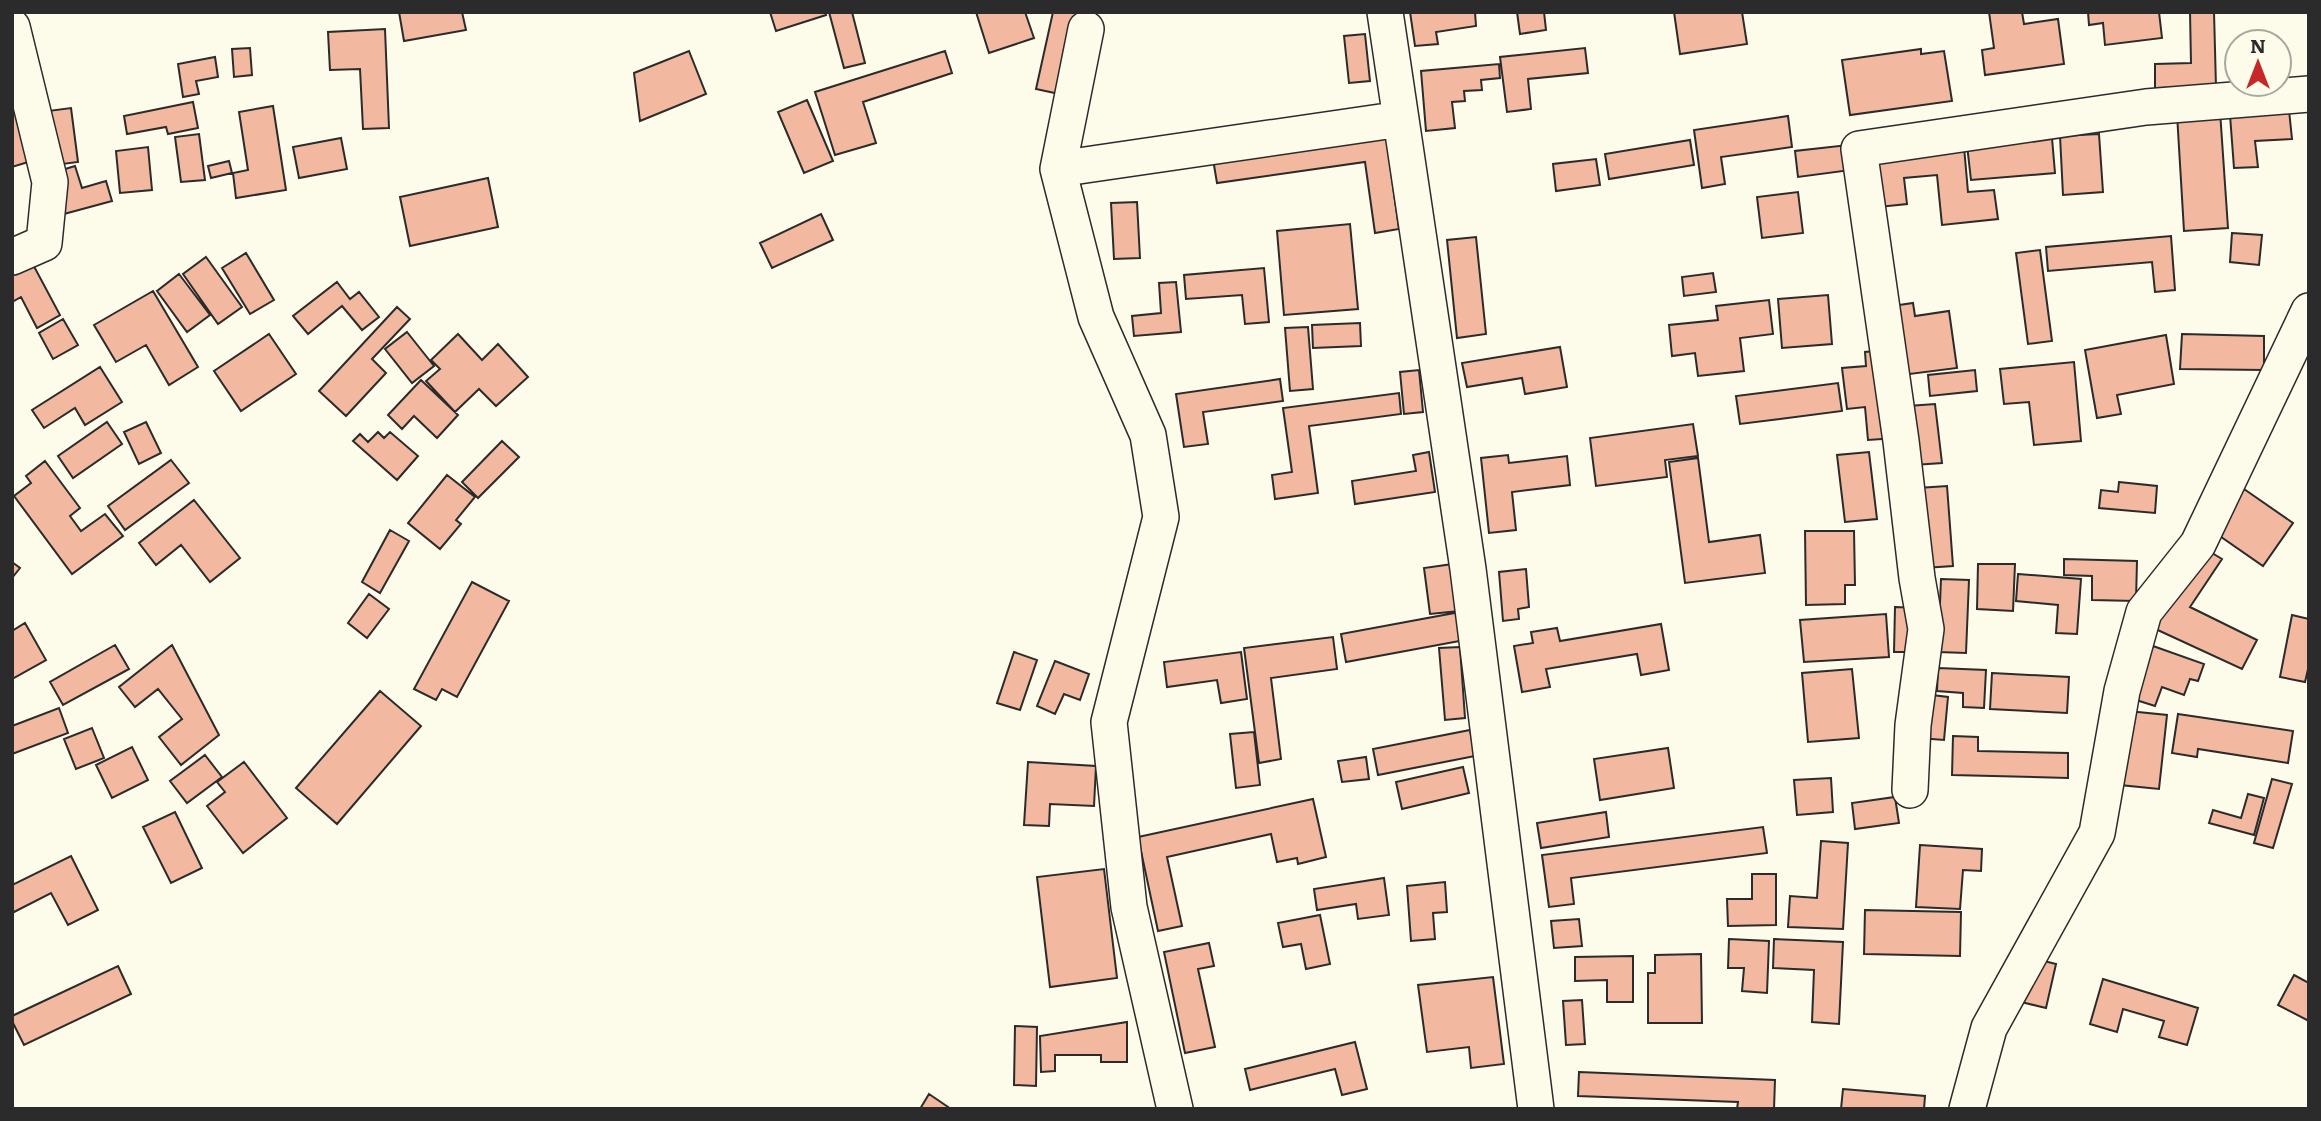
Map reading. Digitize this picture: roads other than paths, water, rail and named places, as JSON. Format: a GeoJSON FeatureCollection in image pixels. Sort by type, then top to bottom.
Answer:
{"type":"FeatureCollection","features":[{"type":"Feature","properties":{"kind":"street"},"geometry":{"type":"LineString","coordinates":[[1385,12],[1468,569],[1536,1109]]}},
{"type":"Feature","properties":{"kind":"street"},"geometry":{"type":"LineString","coordinates":[[12,27],[50,183],[44,243],[12,257]]}},
{"type":"Feature","properties":{"kind":"street"},"geometry":{"type":"LineString","coordinates":[[1086,29],[1058,169],[1097,317],[1149,435],[1161,517],[1108,722],[1129,907],[1175,1109]]}},
{"type":"Feature","properties":{"kind":"street"},"geometry":{"type":"LineString","coordinates":[[1910,790],[1913,725],[1926,628],[1858,149],[2146,107],[2309,94]]}},
{"type":"Feature","properties":{"kind":"street"},"geometry":{"type":"LineString","coordinates":[[1058,169],[1401,119]]}},
{"type":"Feature","properties":{"kind":"street"},"geometry":{"type":"LineString","coordinates":[[1966,1109],[1989,1028],[2097,833],[2122,691],[2144,612],[2198,544],[2309,311]]}}]}
